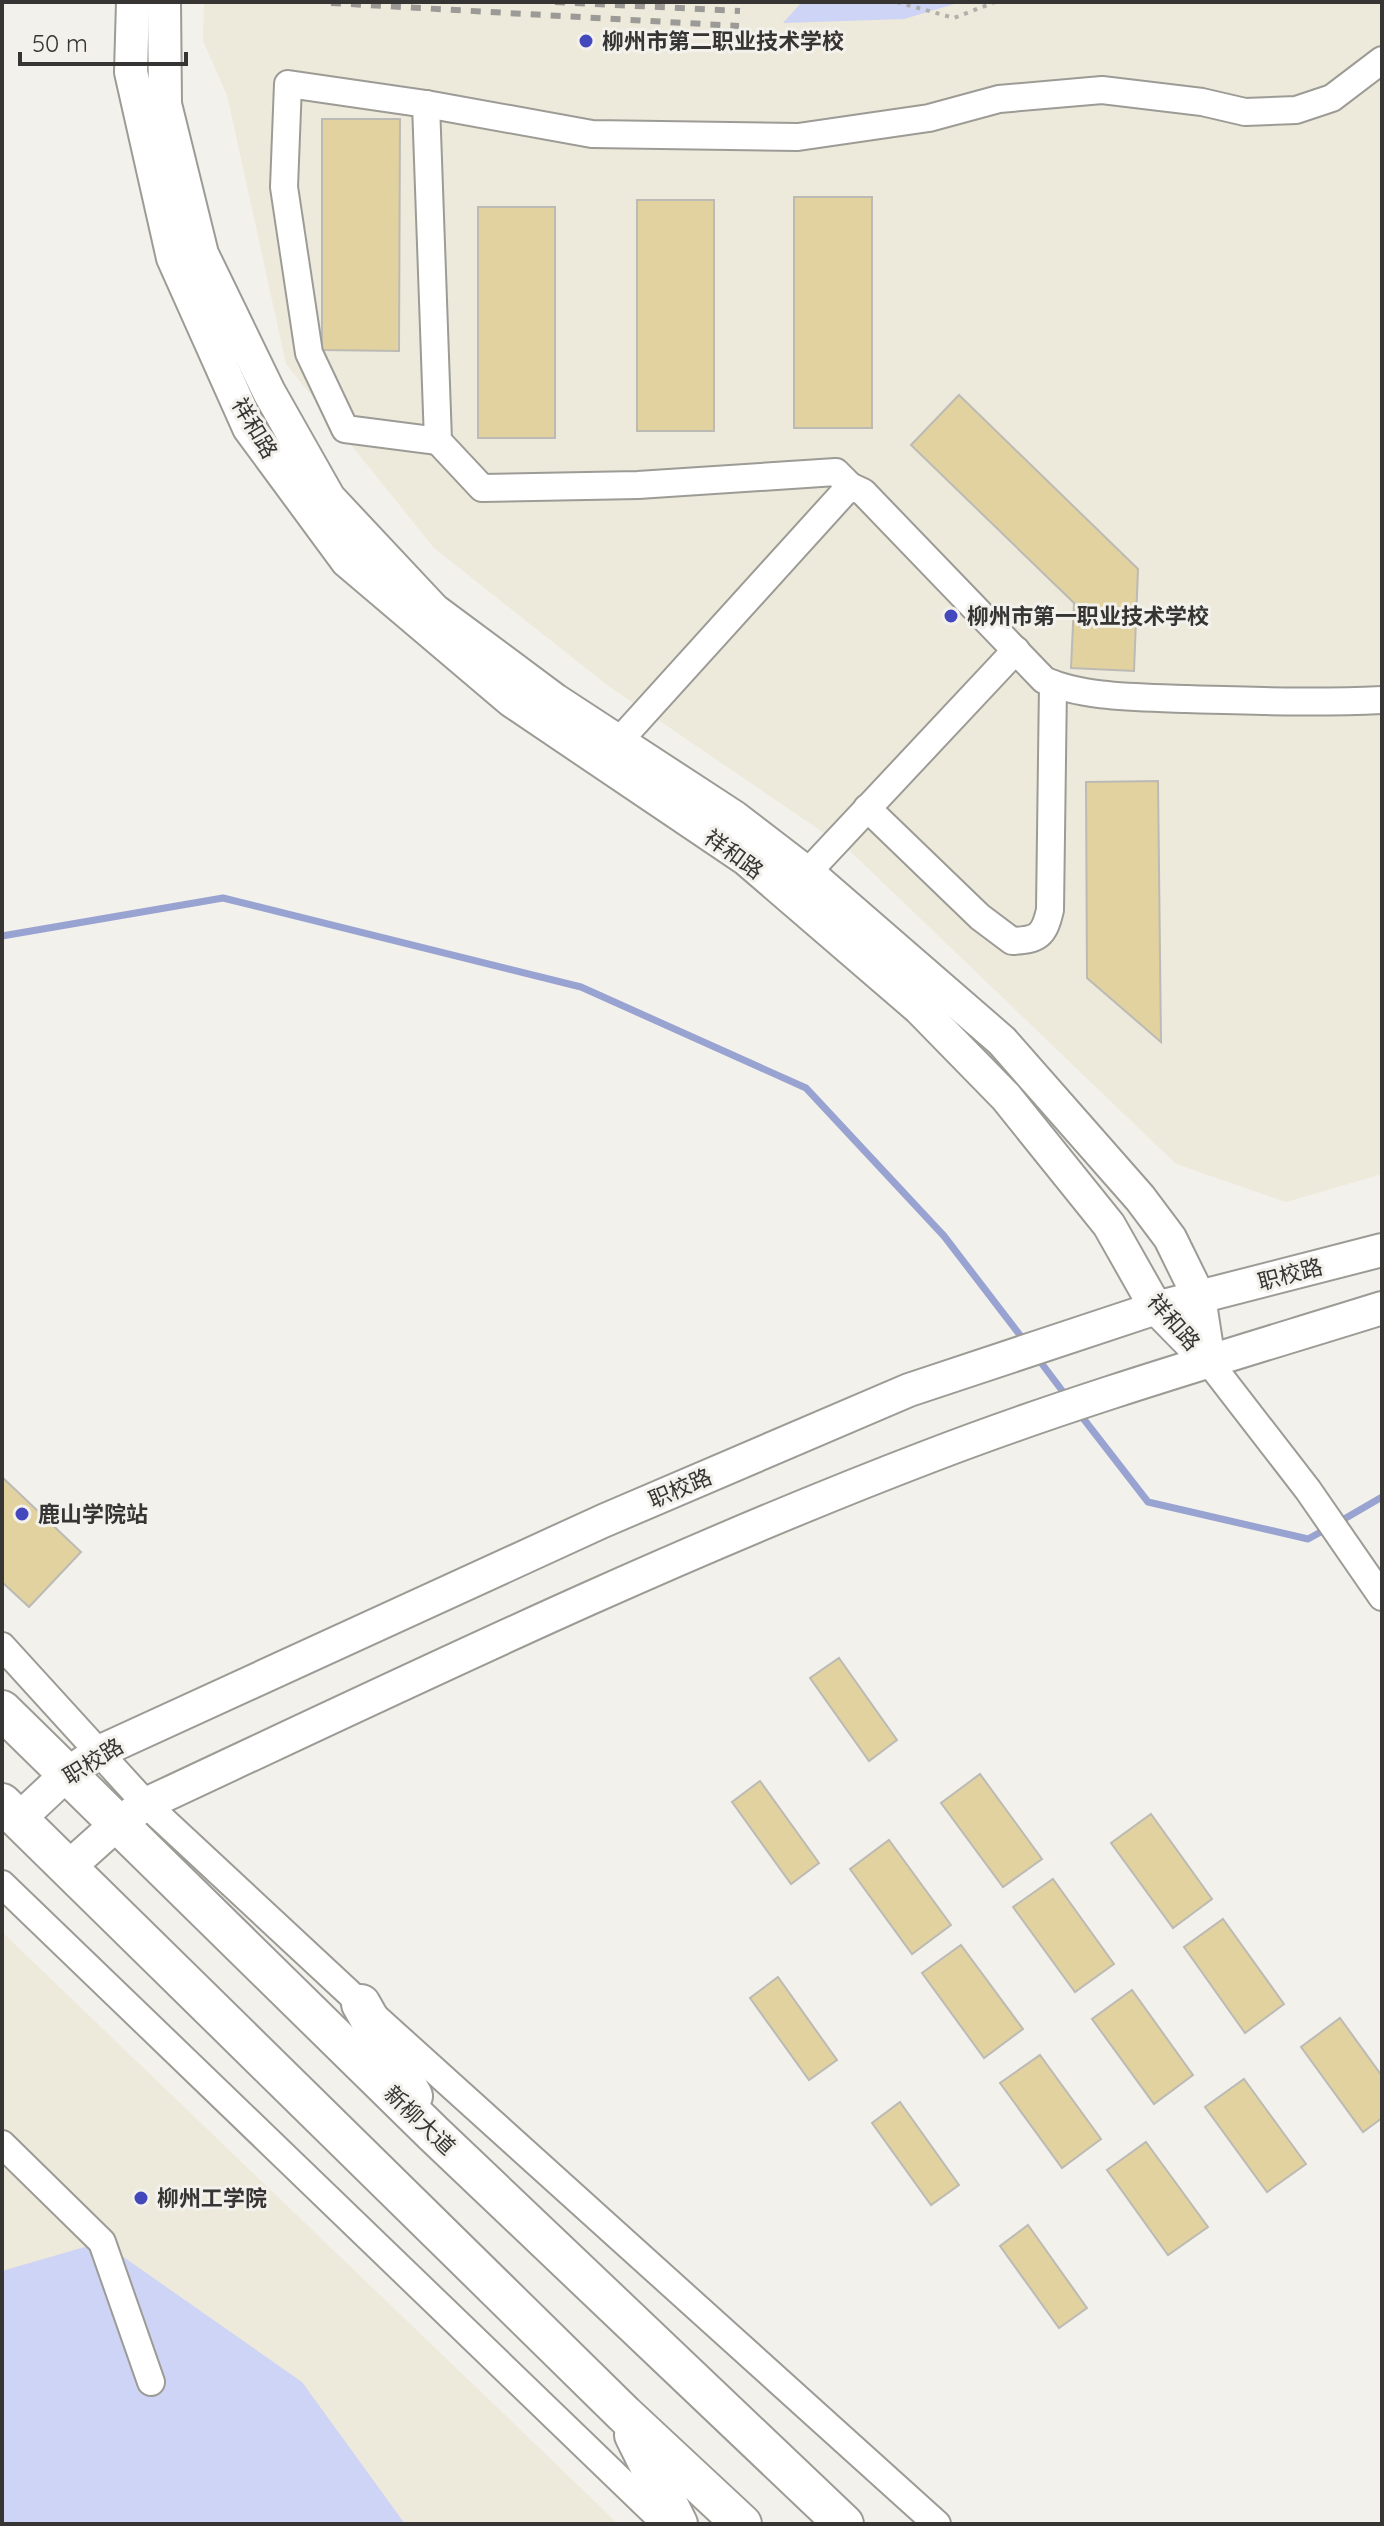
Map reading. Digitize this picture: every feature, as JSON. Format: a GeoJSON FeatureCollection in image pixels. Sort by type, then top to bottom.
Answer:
{"type":"FeatureCollection","features":[{"type":"Feature","properties":{"kind":"highway","name":"新柳大道"},"geometry":{"type":"LineString","coordinates":[[2,1710],[68,1773],[132,1813],[434,2134],[844,2524]]}},
{"type":"Feature","properties":{"kind":"highway"},"geometry":{"type":"LineString","coordinates":[[11,1811],[624,2414],[742,2524]]}},
{"type":"Feature","properties":{"kind":"highway"},"geometry":{"type":"LineString","coordinates":[[361,2004],[434,2134]]}},
{"type":"Feature","properties":{"kind":"highway"},"geometry":{"type":"LineString","coordinates":[[624,2414],[678,2524]]}},
{"type":"Feature","properties":{"kind":"main road","name":"祥和路"},"geometry":{"type":"LineString","coordinates":[[133,2],[131,72],[173,258],[249,428],[347,561],[512,701],[746,859],[919,1008],[1006,1097],[1109,1225],[1156,1308],[1209,1362]]}},
{"type":"Feature","properties":{"kind":"main road","name":"祥和路"},"geometry":{"type":"LineString","coordinates":[[164,2],[165,104],[202,254],[269,392],[329,498],[434,610],[555,700],[734,817],[807,873],[1002,1041],[1140,1198],[1170,1238],[1199,1297],[1209,1362]]}},
{"type":"Feature","properties":{"kind":"main road","name":"职校路"},"geometry":{"type":"LineString","coordinates":[[11,1811],[101,1751],[603,1521],[909,1390],[1156,1308],[1382,1250]]}},
{"type":"Feature","properties":{"kind":"main road"},"geometry":{"type":"LineString","coordinates":[[70,1866],[132,1813],[629,1579],[931,1455],[1088,1401],[1382,1308]]}},
{"type":"Feature","properties":{"kind":"street"},"geometry":{"type":"LineString","coordinates":[[1382,60],[1332,98],[1296,110],[1245,112],[1202,102],[1102,90],[999,99],[929,118],[798,137],[592,134],[426,104],[288,84],[284,187],[309,353],[345,429],[438,441],[482,488],[638,485],[836,472],[850,486],[863,492],[1044,680],[1062,688],[1142,697],[1310,704],[1382,700]]}},
{"type":"Feature","properties":{"kind":"street"},"geometry":{"type":"LineString","coordinates":[[426,104],[438,441]]}},
{"type":"Feature","properties":{"kind":"street"},"geometry":{"type":"LineString","coordinates":[[619,741],[850,486]]}},
{"type":"Feature","properties":{"kind":"street"},"geometry":{"type":"LineString","coordinates":[[807,873],[1016,650]]}},
{"type":"Feature","properties":{"kind":"street"},"geometry":{"type":"LineString","coordinates":[[867,808],[980,917],[1012,941],[1032,940],[1046,928],[1050,910],[1053,684]]}},
{"type":"Feature","properties":{"kind":"street"},"geometry":{"type":"LineString","coordinates":[[1209,1362],[1308,1490],[1382,1597]]}},
{"type":"Feature","properties":{"kind":"street"},"geometry":{"type":"LineString","coordinates":[[2,1646],[101,1751],[132,1813],[361,2004],[937,2524]]}},
{"type":"Feature","properties":{"kind":"street"},"geometry":{"type":"LineString","coordinates":[[2,1884],[666,2524]]}},
{"type":"Feature","properties":{"kind":"street"},"geometry":{"type":"LineString","coordinates":[[2,2144],[102,2242],[151,2382]]}},
{"type":"Feature","properties":{"kind":"path"},"geometry":{"type":"LineString","coordinates":[[897,2],[954,18],[995,2]]}},
{"type":"Feature","properties":{"kind":"shaded area","name":"柳州市第一职业技术学校"},"geometry":{"type":"Polygon","coordinates":[[[204,2],[1382,2],[1382,1174],[1286,1202],[1176,1164],[849,850],[607,685],[434,548],[286,364],[227,95],[203,41],[204,2]]]}},
{"type":"Feature","properties":{"kind":"shaded area"},"geometry":{"type":"Polygon","coordinates":[[[802,2],[961,2],[904,19],[783,23],[802,2]]]}},
{"type":"Feature","properties":{"kind":"shaded area","name":"柳州工学院"},"geometry":{"type":"Polygon","coordinates":[[[2,1932],[557,2465],[618,2524],[2,2524],[2,1932]]]}},
{"type":"Feature","properties":{"kind":"shaded area"},"geometry":{"type":"Polygon","coordinates":[[[102,2242],[302,2382],[405,2524],[2,2524],[2,2271],[102,2242]]]}},
{"type":"Feature","properties":{"kind":"building"},"geometry":{"type":"Polygon","coordinates":[[[322,119],[400,119],[399,351],[322,350],[322,119]]]}},
{"type":"Feature","properties":{"kind":"building"},"geometry":{"type":"Polygon","coordinates":[[[794,197],[872,197],[872,428],[794,428],[794,197]]]}},
{"type":"Feature","properties":{"kind":"building"},"geometry":{"type":"Polygon","coordinates":[[[637,200],[714,200],[714,431],[637,431],[637,200]]]}},
{"type":"Feature","properties":{"kind":"building"},"geometry":{"type":"Polygon","coordinates":[[[478,207],[555,207],[555,438],[478,438],[478,207]]]}},
{"type":"Feature","properties":{"kind":"building"},"geometry":{"type":"Polygon","coordinates":[[[959,395],[1138,569],[1134,671],[1071,668],[1074,603],[911,445],[959,395]]]}},
{"type":"Feature","properties":{"kind":"building"},"geometry":{"type":"Polygon","coordinates":[[[1158,781],[1161,1042],[1087,978],[1086,782],[1158,781]]]}},
{"type":"Feature","properties":{"kind":"building","name":"鹿山学院站"},"geometry":{"type":"Polygon","coordinates":[[[2,1477],[81,1552],[29,1607],[2,1582],[2,1477]]]}},
{"type":"Feature","properties":{"kind":"building"},"geometry":{"type":"Polygon","coordinates":[[[839,1658],[897,1740],[869,1761],[810,1678],[839,1658]]]}},
{"type":"Feature","properties":{"kind":"building"},"geometry":{"type":"Polygon","coordinates":[[[980,1774],[1042,1859],[1003,1887],[941,1803],[980,1774]]]}},
{"type":"Feature","properties":{"kind":"building"},"geometry":{"type":"Polygon","coordinates":[[[760,1781],[819,1863],[791,1884],[732,1802],[760,1781]]]}},
{"type":"Feature","properties":{"kind":"building"},"geometry":{"type":"Polygon","coordinates":[[[1151,1814],[1212,1899],[1173,1928],[1111,1843],[1151,1814]]]}},
{"type":"Feature","properties":{"kind":"building"},"geometry":{"type":"Polygon","coordinates":[[[889,1840],[951,1925],[912,1954],[850,1869],[889,1840]]]}},
{"type":"Feature","properties":{"kind":"building"},"geometry":{"type":"Polygon","coordinates":[[[1053,1879],[1114,1964],[1075,1992],[1013,1907],[1053,1879]]]}},
{"type":"Feature","properties":{"kind":"building"},"geometry":{"type":"Polygon","coordinates":[[[1223,1919],[1284,2004],[1245,2033],[1184,1947],[1223,1919]]]}},
{"type":"Feature","properties":{"kind":"building"},"geometry":{"type":"Polygon","coordinates":[[[961,1945],[1023,2029],[984,2058],[922,1973],[961,1945]]]}},
{"type":"Feature","properties":{"kind":"building"},"geometry":{"type":"Polygon","coordinates":[[[778,1977],[837,2060],[809,2080],[750,1998],[778,1977]]]}},
{"type":"Feature","properties":{"kind":"building"},"geometry":{"type":"Polygon","coordinates":[[[1132,1990],[1193,2075],[1154,2104],[1092,2019],[1132,1990]]]}},
{"type":"Feature","properties":{"kind":"building"},"geometry":{"type":"Polygon","coordinates":[[[1340,2018],[1382,2076],[1382,2118],[1363,2132],[1301,2047],[1340,2018]]]}},
{"type":"Feature","properties":{"kind":"building"},"geometry":{"type":"Polygon","coordinates":[[[1040,2055],[1101,2139],[1062,2168],[1000,2083],[1040,2055]]]}},
{"type":"Feature","properties":{"kind":"building"},"geometry":{"type":"Polygon","coordinates":[[[1244,2079],[1306,2164],[1267,2192],[1205,2107],[1244,2079]]]}},
{"type":"Feature","properties":{"kind":"building"},"geometry":{"type":"Polygon","coordinates":[[[900,2102],[959,2185],[931,2205],[872,2123],[900,2102]]]}},
{"type":"Feature","properties":{"kind":"building"},"geometry":{"type":"Polygon","coordinates":[[[1146,2142],[1208,2227],[1168,2255],[1107,2170],[1146,2142]]]}},
{"type":"Feature","properties":{"kind":"building"},"geometry":{"type":"Polygon","coordinates":[[[1028,2225],[1087,2308],[1059,2328],[1000,2246],[1028,2225]]]}},
{"type":"Feature","properties":{"kind":"waterway"},"geometry":{"type":"LineString","coordinates":[[2,936],[223,898],[581,987],[806,1088],[944,1236],[1026,1343]]}},
{"type":"Feature","properties":{"kind":"waterway"},"geometry":{"type":"LineString","coordinates":[[1036,1356],[1067,1397]]}},
{"type":"Feature","properties":{"kind":"waterway"},"geometry":{"type":"LineString","coordinates":[[1079,1413],[1148,1502],[1308,1539],[1328,1528]]}},
{"type":"Feature","properties":{"kind":"waterway"},"geometry":{"type":"LineString","coordinates":[[1339,1522],[1382,1497]]}},
{"type":"Feature","properties":{"kind":"railway"},"geometry":{"type":"LineString","coordinates":[[555,2],[740,11]]}},
{"type":"Feature","properties":{"kind":"railway"},"geometry":{"type":"LineString","coordinates":[[331,3],[739,26]]}},
{"type":"Feature","properties":{"kind":"place","name":"柳州市第二职业技术学校"},"geometry":{"type":"Point","coordinates":[586,41]}},
{"type":"Feature","properties":{"kind":"place","name":"柳州市第一职业技术学校"},"geometry":{"type":"Point","coordinates":[951,616]}},
{"type":"Feature","properties":{"kind":"place","name":"鹿山学院站"},"geometry":{"type":"Point","coordinates":[22,1514]}},
{"type":"Feature","properties":{"kind":"place","name":"柳州工学院"},"geometry":{"type":"Point","coordinates":[141,2198]}}]}
